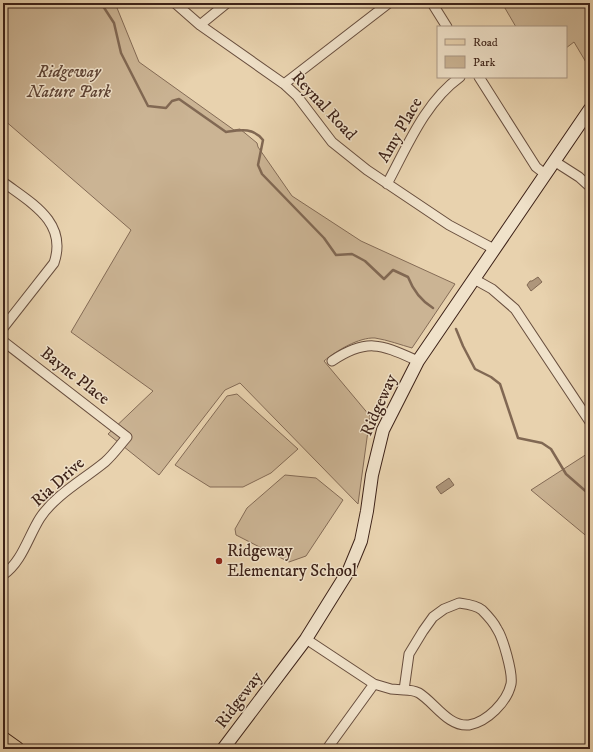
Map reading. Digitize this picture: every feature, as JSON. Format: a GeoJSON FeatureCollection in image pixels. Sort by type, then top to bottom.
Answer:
{"type":"FeatureCollection","features":[{"type":"Feature","properties":{"kind":"main road"},"geometry":{"type":"LineString","coordinates":[[3,739],[17,749]]}},
{"type":"Feature","properties":{"kind":"street","name":"Reynal Road"},"geometry":{"type":"LineString","coordinates":[[175,3],[200,25],[284,84],[297,96],[332,142],[387,184],[449,224],[494,250]]}},
{"type":"Feature","properties":{"kind":"street"},"geometry":{"type":"LineString","coordinates":[[200,25],[227,3]]}},
{"type":"Feature","properties":{"kind":"street"},"geometry":{"type":"LineString","coordinates":[[284,84],[389,3]]}},
{"type":"Feature","properties":{"kind":"street"},"geometry":{"type":"LineString","coordinates":[[432,3],[446,26]]}},
{"type":"Feature","properties":{"kind":"street","name":"Amy Place"},"geometry":{"type":"LineString","coordinates":[[387,184],[430,107],[443,90],[459,78]]}},
{"type":"Feature","properties":{"kind":"street"},"geometry":{"type":"LineString","coordinates":[[480,78],[536,167],[545,174]]}},
{"type":"Feature","properties":{"kind":"street","name":"Ridgeway"},"geometry":{"type":"LineString","coordinates":[[223,749],[306,639],[349,570],[361,541],[372,475],[383,430],[418,361],[590,109]]}},
{"type":"Feature","properties":{"kind":"street"},"geometry":{"type":"LineString","coordinates":[[554,161],[579,177],[590,187]]}},
{"type":"Feature","properties":{"kind":"street"},"geometry":{"type":"LineString","coordinates":[[3,182],[42,213],[52,224],[57,237],[57,253],[54,263],[3,328]]}},
{"type":"Feature","properties":{"kind":"street"},"geometry":{"type":"LineString","coordinates":[[474,279],[492,289],[515,309],[590,422]]}},
{"type":"Feature","properties":{"kind":"street","name":"Bayne Place"},"geometry":{"type":"LineString","coordinates":[[3,341],[127,436]]}},
{"type":"Feature","properties":{"kind":"street"},"geometry":{"type":"LineString","coordinates":[[332,361],[357,348],[374,345],[389,348],[418,361]]}},
{"type":"Feature","properties":{"kind":"street","name":"Ria Drive"},"geometry":{"type":"LineString","coordinates":[[3,574],[16,563],[40,518],[49,506],[106,461],[127,436]]}},
{"type":"Feature","properties":{"kind":"street"},"geometry":{"type":"LineString","coordinates":[[306,639],[374,684],[391,689],[418,692],[452,721],[469,725],[487,718],[503,701],[511,684],[511,667],[498,629],[481,609],[469,604],[459,603],[444,610],[434,617],[408,654],[404,690]]}},
{"type":"Feature","properties":{"kind":"street"},"geometry":{"type":"LineString","coordinates":[[330,748],[374,684]]}},
{"type":"Feature","properties":{"kind":"green space","name":"Ridgeway Nature Park"},"geometry":{"type":"Polygon","coordinates":[[[3,3],[115,3],[139,62],[234,130],[240,129],[257,143],[258,147],[292,196],[361,241],[455,284],[412,348],[390,341],[369,338],[348,345],[324,361],[370,416],[358,504],[240,383],[225,390],[159,475],[108,434],[153,391],[71,332],[131,230],[3,119],[3,3]]]}},
{"type":"Feature","properties":{"kind":"green space"},"geometry":{"type":"Polygon","coordinates":[[[502,3],[590,3],[590,69],[574,42],[567,47],[567,26],[515,26],[502,3]]]}},
{"type":"Feature","properties":{"kind":"green space"},"geometry":{"type":"Polygon","coordinates":[[[237,394],[298,449],[271,473],[243,487],[210,487],[175,465],[227,396],[237,394]]]}},
{"type":"Feature","properties":{"kind":"green space"},"geometry":{"type":"Polygon","coordinates":[[[590,452],[590,539],[531,490],[590,452]]]}},
{"type":"Feature","properties":{"kind":"green space"},"geometry":{"type":"Polygon","coordinates":[[[285,475],[316,478],[343,500],[306,556],[289,562],[236,535],[235,529],[247,508],[285,475]]]}},
{"type":"Feature","properties":{"kind":"shaded area"},"geometry":{"type":"Polygon","coordinates":[[[538,277],[542,282],[531,291],[527,285],[530,281],[538,277]]]}},
{"type":"Feature","properties":{"kind":"shaded area"},"geometry":{"type":"Polygon","coordinates":[[[449,478],[454,485],[441,494],[436,487],[449,478]]]}},
{"type":"Feature","properties":{"kind":"waterway"},"geometry":{"type":"LineString","coordinates":[[101,3],[114,23],[121,53],[148,106],[166,108],[172,101],[179,99],[226,132],[246,130],[255,133],[263,140],[258,165],[262,174],[324,238],[336,255],[352,254],[365,261],[384,279],[393,270],[408,277],[412,286],[424,302],[433,308]]}},
{"type":"Feature","properties":{"kind":"waterway"},"geometry":{"type":"LineString","coordinates":[[456,329],[475,369],[491,377],[500,384],[518,438],[542,443],[551,449],[566,474],[590,495]]}},
{"type":"Feature","properties":{"kind":"place","name":"Ridgeway Elementary School"},"geometry":{"type":"Point","coordinates":[219,561]}}]}
